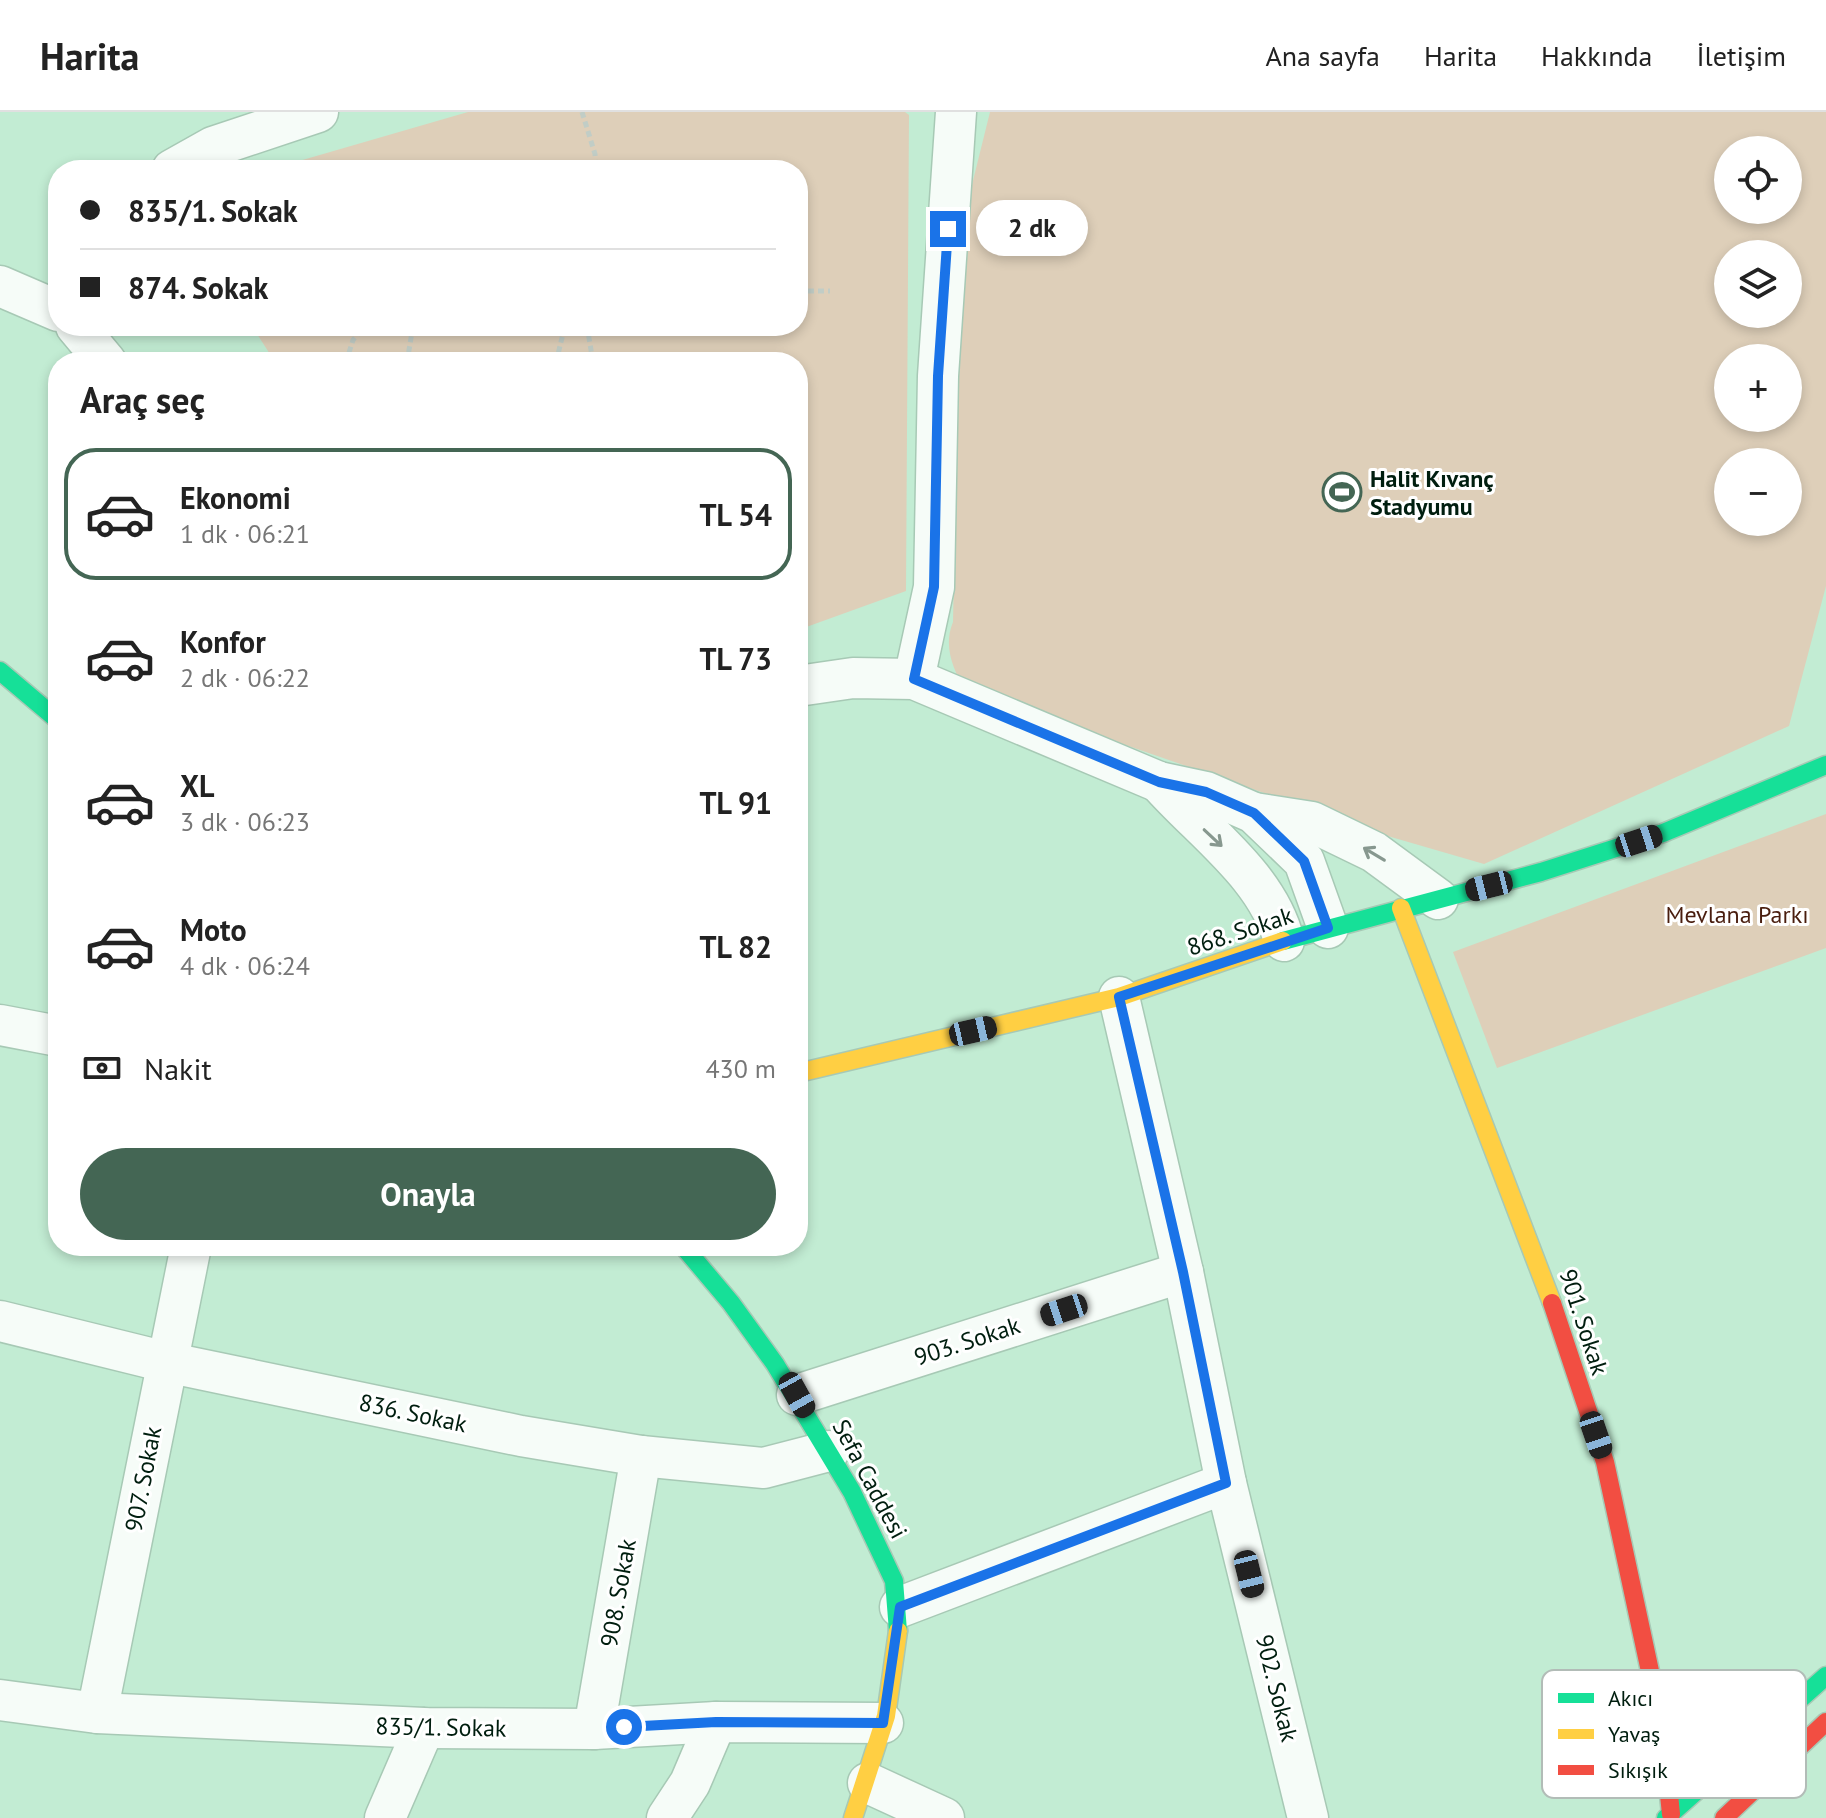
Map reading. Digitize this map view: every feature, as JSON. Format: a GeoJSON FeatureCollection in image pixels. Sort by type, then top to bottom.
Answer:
{"type":"FeatureCollection","features":[{"type":"Feature","properties":{"kind":"street"},"geometry":{"type":"LineString","coordinates":[[190,160],[213,147],[318,112]]}},
{"type":"Feature","properties":{"kind":"street"},"geometry":{"type":"LineString","coordinates":[[914,679],[934,587],[938,376],[956,112]]}},
{"type":"Feature","properties":{"kind":"street"},"geometry":{"type":"LineString","coordinates":[[0,286],[48,305]]}},
{"type":"Feature","properties":{"kind":"street"},"geometry":{"type":"LineString","coordinates":[[84,336],[97,352]]}},
{"type":"Feature","properties":{"kind":"street"},"geometry":{"type":"LineString","coordinates":[[0,661],[20,686]]}},
{"type":"Feature","properties":{"kind":"street"},"geometry":{"type":"LineString","coordinates":[[0,671],[48,711]]}},
{"type":"Feature","properties":{"kind":"street"},"geometry":{"type":"LineString","coordinates":[[808,685],[853,678],[914,679],[1159,782],[1206,792],[1254,813],[1312,822],[1374,852],[1420,904]]}},
{"type":"Feature","properties":{"kind":"street","name":"868. Sokak"},"geometry":{"type":"LineString","coordinates":[[808,1071],[1119,997],[1284,941],[1541,872],[1663,833],[1826,765]]}},
{"type":"Feature","properties":{"kind":"street"},"geometry":{"type":"LineString","coordinates":[[1159,782],[1225,849],[1256,888],[1279,920],[1284,941]]}},
{"type":"Feature","properties":{"kind":"street"},"geometry":{"type":"LineString","coordinates":[[1254,813],[1304,861],[1328,928]]}},
{"type":"Feature","properties":{"kind":"street","name":"901. Sokak"},"geometry":{"type":"LineString","coordinates":[[1420,904],[1605,1462],[1650,1670]]}},
{"type":"Feature","properties":{"kind":"street","name":"902. Sokak"},"geometry":{"type":"LineString","coordinates":[[1119,997],[1183,1272],[1226,1483],[1308,1818]]}},
{"type":"Feature","properties":{"kind":"street"},"geometry":{"type":"LineString","coordinates":[[0,1025],[48,1034]]}},
{"type":"Feature","properties":{"kind":"street","name":"907. Sokak"},"geometry":{"type":"LineString","coordinates":[[97,1713],[189,1256]]}},
{"type":"Feature","properties":{"kind":"street","name":"Sefa Caddesi"},"geometry":{"type":"LineString","coordinates":[[692,1256],[797,1395],[880,1543],[900,1607],[883,1723],[861,1801]]}},
{"type":"Feature","properties":{"kind":"street","name":"903. Sokak"},"geometry":{"type":"LineString","coordinates":[[797,1395],[1183,1272]]}},
{"type":"Feature","properties":{"kind":"street","name":"836. Sokak"},"geometry":{"type":"LineString","coordinates":[[0,1321],[166,1362],[521,1436],[641,1456],[764,1468],[829,1451]]}},
{"type":"Feature","properties":{"kind":"street","name":"908. Sokak"},"geometry":{"type":"LineString","coordinates":[[594,1729],[641,1456]]}},
{"type":"Feature","properties":{"kind":"street"},"geometry":{"type":"LineString","coordinates":[[900,1607],[1226,1483]]}},
{"type":"Feature","properties":{"kind":"street"},"geometry":{"type":"LineString","coordinates":[[1806,1694],[1826,1676]]}},
{"type":"Feature","properties":{"kind":"street","name":"835/1. Sokak"},"geometry":{"type":"LineString","coordinates":[[0,1700],[97,1713],[424,1728],[594,1729],[716,1722],[883,1723]]}},
{"type":"Feature","properties":{"kind":"street"},"geometry":{"type":"LineString","coordinates":[[667,1818],[690,1783],[716,1722]]}},
{"type":"Feature","properties":{"kind":"street"},"geometry":{"type":"LineString","coordinates":[[1806,1741],[1826,1722]]}},
{"type":"Feature","properties":{"kind":"street"},"geometry":{"type":"LineString","coordinates":[[385,1818],[424,1728]]}},
{"type":"Feature","properties":{"kind":"street"},"geometry":{"type":"LineString","coordinates":[[1669,1816],[1689,1798]]}},
{"type":"Feature","properties":{"kind":"street"},"geometry":{"type":"LineString","coordinates":[[1724,1818],[1745,1798]]}},
{"type":"Feature","properties":{"kind":"street"},"geometry":{"type":"LineString","coordinates":[[861,1801],[944,1818]]}},
{"type":"Feature","properties":{"kind":"path"},"geometry":{"type":"LineString","coordinates":[[582,112],[595,160]]}},
{"type":"Feature","properties":{"kind":"path"},"geometry":{"type":"LineString","coordinates":[[808,291],[830,291]]}},
{"type":"Feature","properties":{"kind":"green space"},"geometry":{"type":"Polygon","coordinates":[[[468,112],[905,112],[909,115],[906,591],[808,626],[808,352],[269,352],[258,336],[808,336],[808,160],[302,160],[468,112]]]}},
{"type":"Feature","properties":{"kind":"green space","name":"Halit Kıvanç Stadyumu"},"geometry":{"type":"Polygon","coordinates":[[[990,112],[1826,112],[1826,586],[1789,726],[1484,864],[1391,837],[964,689],[949,648],[953,622],[961,229],[990,112]]]}},
{"type":"Feature","properties":{"kind":"green space","name":"Mevlana Parkı"},"geometry":{"type":"Polygon","coordinates":[[[1826,814],[1826,948],[1497,1068],[1453,952],[1826,814]]]}},
{"type":"Feature","properties":{"kind":"traffic: fast"},"geometry":{"type":"LineString","coordinates":[[0,671],[48,712]]}},
{"type":"Feature","properties":{"kind":"traffic: fast"},"geometry":{"type":"LineString","coordinates":[[1283,941],[1541,872],[1663,833],[1826,765]]}},
{"type":"Feature","properties":{"kind":"traffic: fast"},"geometry":{"type":"LineString","coordinates":[[691,1256],[731,1303],[775,1364],[852,1492],[894,1581],[898,1631]]}},
{"type":"Feature","properties":{"kind":"traffic: fast"},"geometry":{"type":"LineString","coordinates":[[1806,1694],[1826,1676]]}},
{"type":"Feature","properties":{"kind":"traffic: fast"},"geometry":{"type":"LineString","coordinates":[[1666,1818],[1689,1798]]}},
{"type":"Feature","properties":{"kind":"traffic: slow"},"geometry":{"type":"LineString","coordinates":[[1401,908],[1552,1303]]}},
{"type":"Feature","properties":{"kind":"traffic: slow"},"geometry":{"type":"LineString","coordinates":[[808,1071],[1119,997],[1283,941]]}},
{"type":"Feature","properties":{"kind":"traffic: slow"},"geometry":{"type":"LineString","coordinates":[[853,1818],[886,1716],[898,1631]]}},
{"type":"Feature","properties":{"kind":"traffic: jam"},"geometry":{"type":"LineString","coordinates":[[1552,1303],[1605,1462],[1650,1670]]}},
{"type":"Feature","properties":{"kind":"traffic: jam"},"geometry":{"type":"LineString","coordinates":[[1806,1741],[1826,1722]]}},
{"type":"Feature","properties":{"kind":"traffic: jam"},"geometry":{"type":"LineString","coordinates":[[1669,1798],[1671,1814]]}},
{"type":"Feature","properties":{"kind":"traffic: jam"},"geometry":{"type":"LineString","coordinates":[[1724,1818],[1745,1798]]}},
{"type":"Feature","properties":{"kind":"place","name":"Halit Kıvanç Stadyumu"},"geometry":{"type":"Point","coordinates":[1342,492]}},
{"type":"Feature","properties":{"kind":"route"},"geometry":{"type":"LineString","coordinates":[[624,1727],[716,1722],[883,1723],[900,1607],[1226,1483],[1183,1272],[1119,997],[1328,928],[1304,861],[1254,813],[1206,792],[1159,782],[1050,739],[914,679],[934,587],[938,376],[948,229]]}}]}
